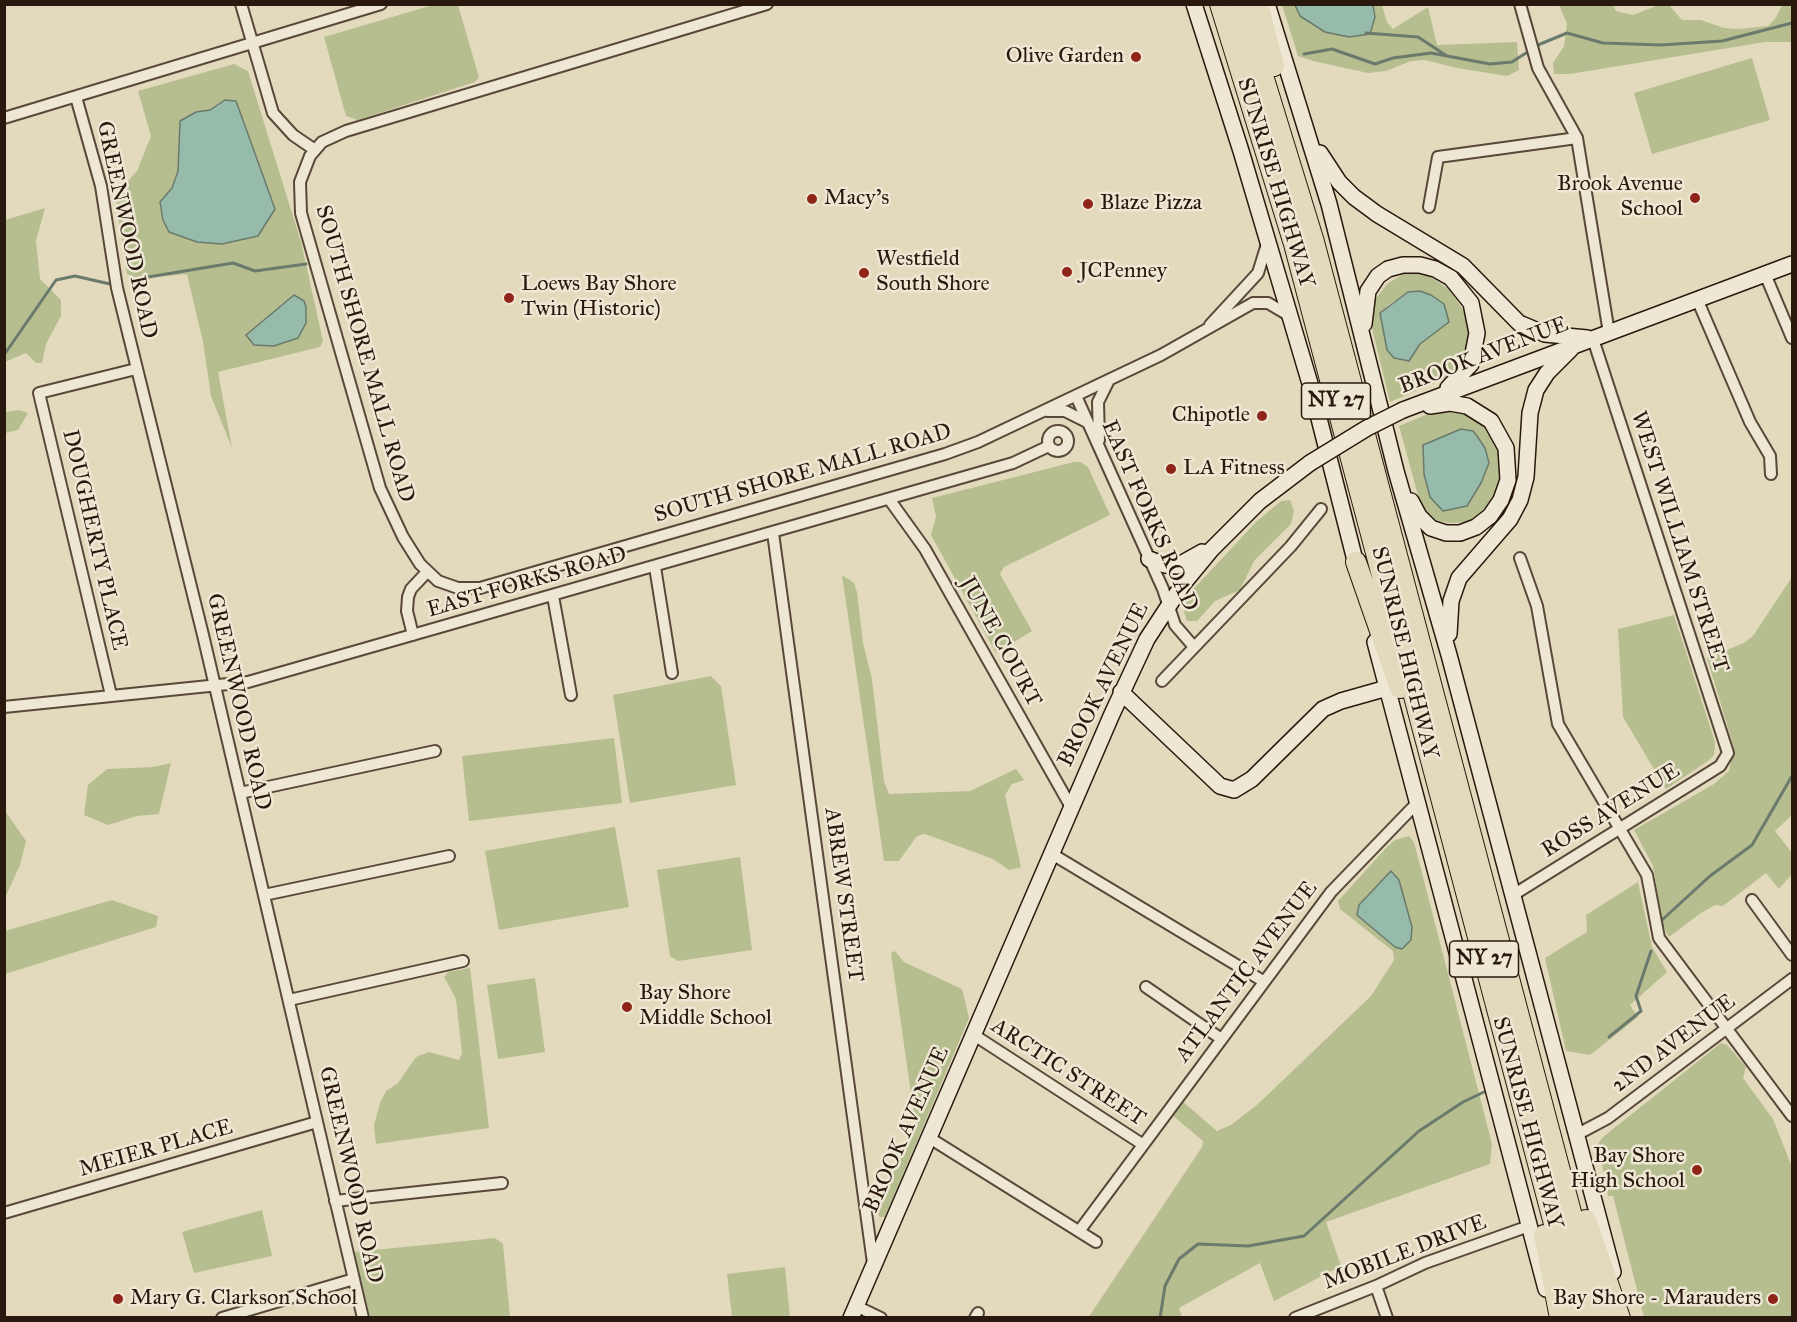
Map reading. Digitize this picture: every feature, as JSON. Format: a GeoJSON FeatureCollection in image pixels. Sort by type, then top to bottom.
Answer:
{"type":"FeatureCollection","features":[{"type":"Feature","properties":{"kind":"highway","name":"SUNRISE HIGHWAY"},"geometry":{"type":"LineString","coordinates":[[1220,4],[1294,244],[1579,1317]]}},
{"type":"Feature","properties":{"kind":"highway","name":"SUNRISE HIGHWAY"},"geometry":{"type":"LineString","coordinates":[[1241,4],[1294,171],[1599,1317]]}},
{"type":"Feature","properties":{"kind":"highway"},"geometry":{"type":"LineString","coordinates":[[1258,4],[1283,102],[1294,171]]}},
{"type":"Feature","properties":{"kind":"highway"},"geometry":{"type":"LineString","coordinates":[[1356,562],[1413,728],[1442,801]]}},
{"type":"Feature","properties":{"kind":"highway"},"geometry":{"type":"LineString","coordinates":[[1539,1091],[1566,1156],[1620,1317]]}},
{"type":"Feature","properties":{"kind":"highway"},"geometry":{"type":"LineString","coordinates":[[1526,1117],[1537,1198],[1560,1317]]}},
{"type":"Feature","properties":{"kind":"main road","name":"SUNRISE HIGHWAY"},"geometry":{"type":"LineString","coordinates":[[1194,4],[1268,241],[1325,438],[1387,688],[1553,1317]]}},
{"type":"Feature","properties":{"kind":"main road","name":"SUNRISE HIGHWAY"},"geometry":{"type":"LineString","coordinates":[[1267,4],[1335,226],[1396,471],[1449,655],[1625,1317]]}},
{"type":"Feature","properties":{"kind":"main road"},"geometry":{"type":"LineString","coordinates":[[1308,135],[1334,175],[1354,197],[1377,214],[1463,266],[1519,323],[1545,334],[1593,339]]}},
{"type":"Feature","properties":{"kind":"main road"},"geometry":{"type":"LineString","coordinates":[[1364,348],[1366,297],[1371,285],[1382,273],[1392,267],[1414,264],[1430,267],[1446,275],[1467,297],[1475,315],[1477,333],[1474,354],[1468,369],[1439,395]]}},
{"type":"Feature","properties":{"kind":"main road","name":"BROOK AVENUE"},"geometry":{"type":"LineString","coordinates":[[853,1312],[1121,692],[1147,639],[1168,604],[1224,536],[1260,501],[1310,463],[1367,428],[1403,410],[1792,264]]}},
{"type":"Feature","properties":{"kind":"main road"},"geometry":{"type":"LineString","coordinates":[[1449,655],[1450,610],[1456,585],[1468,565],[1505,525],[1518,507],[1526,477],[1533,397],[1543,378],[1574,346]]}},
{"type":"Feature","properties":{"kind":"main road"},"geometry":{"type":"LineString","coordinates":[[1396,471],[1422,521],[1431,528],[1450,534],[1476,527],[1490,516],[1501,500],[1509,474],[1508,454],[1502,436],[1491,421],[1477,410],[1450,403],[1403,410]]}},
{"type":"Feature","properties":{"kind":"main road"},"geometry":{"type":"LineString","coordinates":[[1149,559],[1169,566],[1181,565],[1224,536]]}},
{"type":"Feature","properties":{"kind":"main road"},"geometry":{"type":"LineString","coordinates":[[1121,692],[1220,786],[1234,790],[1252,779],[1323,709],[1341,700],[1387,688]]}},
{"type":"Feature","properties":{"kind":"street"},"geometry":{"type":"LineString","coordinates":[[241,4],[273,113],[293,135],[315,150],[322,142],[346,131],[766,4]]}},
{"type":"Feature","properties":{"kind":"street"},"geometry":{"type":"LineString","coordinates":[[1520,4],[1538,68],[1577,138],[1609,333]]}},
{"type":"Feature","properties":{"kind":"street"},"geometry":{"type":"LineString","coordinates":[[4,118],[381,5]]}},
{"type":"Feature","properties":{"kind":"street","name":"GREENWOOD ROAD"},"geometry":{"type":"LineString","coordinates":[[76,97],[101,186],[117,288],[214,684],[363,1317]]}},
{"type":"Feature","properties":{"kind":"street"},"geometry":{"type":"LineString","coordinates":[[1429,207],[1438,158],[1577,138]]}},
{"type":"Feature","properties":{"kind":"street","name":"SOUTH SHORE MALL ROAD"},"geometry":{"type":"LineString","coordinates":[[315,150],[306,166],[299,190],[303,223],[382,495],[398,529],[427,572],[444,584],[458,588],[470,589],[491,585],[945,454],[1076,396],[1202,333],[1256,303],[1272,305],[1290,316]]}},
{"type":"Feature","properties":{"kind":"street","name":"SOUTH SHORE MALL ROAD"},"geometry":{"type":"LineString","coordinates":[[1202,333],[1258,273],[1268,241]]}},
{"type":"Feature","properties":{"kind":"street"},"geometry":{"type":"LineString","coordinates":[[1765,274],[1792,338]]}},
{"type":"Feature","properties":{"kind":"street"},"geometry":{"type":"LineString","coordinates":[[1697,299],[1750,422],[1770,456],[1771,474]]}},
{"type":"Feature","properties":{"kind":"street","name":"WEST WILLIAM STREET"},"geometry":{"type":"LineString","coordinates":[[1593,339],[1728,753],[1726,758]]}},
{"type":"Feature","properties":{"kind":"street","name":"DOUGHERTY PLACE"},"geometry":{"type":"LineString","coordinates":[[111,695],[39,393],[136,369]]}},
{"type":"Feature","properties":{"kind":"street"},"geometry":{"type":"LineString","coordinates":[[1101,455],[1097,409],[1100,396],[1110,379]]}},
{"type":"Feature","properties":{"kind":"street","name":"EAST FORKS ROAD"},"geometry":{"type":"LineString","coordinates":[[1076,396],[1149,559],[1175,625],[1194,647]]}},
{"type":"Feature","properties":{"kind":"street"},"geometry":{"type":"LineString","coordinates":[[1043,411],[1065,411],[1087,422]]}},
{"type":"Feature","properties":{"kind":"street","name":"EAST FORKS ROAD"},"geometry":{"type":"LineString","coordinates":[[4,707],[248,682],[1012,464],[1049,446]]}},
{"type":"Feature","properties":{"kind":"street","name":"JUNE COURT"},"geometry":{"type":"LineString","coordinates":[[889,499],[925,549],[1071,807]]}},
{"type":"Feature","properties":{"kind":"street","name":"EAST FORKS ROAD"},"geometry":{"type":"LineString","coordinates":[[1162,681],[1291,546],[1321,509]]}},
{"type":"Feature","properties":{"kind":"street","name":"ABREW STREET"},"geometry":{"type":"LineString","coordinates":[[773,533],[873,1263]]}},
{"type":"Feature","properties":{"kind":"street"},"geometry":{"type":"LineString","coordinates":[[1520,558],[1537,606],[1558,724],[1647,875],[1659,938],[1792,1116]]}},
{"type":"Feature","properties":{"kind":"street"},"geometry":{"type":"LineString","coordinates":[[655,567],[672,673]]}},
{"type":"Feature","properties":{"kind":"street"},"geometry":{"type":"LineString","coordinates":[[412,635],[407,611],[408,597],[427,572]]}},
{"type":"Feature","properties":{"kind":"street"},"geometry":{"type":"LineString","coordinates":[[553,596],[571,695]]}},
{"type":"Feature","properties":{"kind":"street"},"geometry":{"type":"LineString","coordinates":[[240,793],[435,752]]}},
{"type":"Feature","properties":{"kind":"street","name":"ROSS AVENUE"},"geometry":{"type":"LineString","coordinates":[[1513,895],[1720,766],[1726,758]]}},
{"type":"Feature","properties":{"kind":"street","name":"ATLANTIC AVENUE"},"geometry":{"type":"LineString","coordinates":[[1080,1230],[1330,892],[1417,803]]}},
{"type":"Feature","properties":{"kind":"street"},"geometry":{"type":"LineString","coordinates":[[1052,854],[1263,981]]}},
{"type":"Feature","properties":{"kind":"street"},"geometry":{"type":"LineString","coordinates":[[264,896],[449,856]]}},
{"type":"Feature","properties":{"kind":"street"},"geometry":{"type":"LineString","coordinates":[[1752,900],[1792,956]]}},
{"type":"Feature","properties":{"kind":"street"},"geometry":{"type":"LineString","coordinates":[[289,1000],[463,961]]}},
{"type":"Feature","properties":{"kind":"street","name":"2ND AVENUE"},"geometry":{"type":"LineString","coordinates":[[1576,1135],[1608,1118],[1792,979]]}},
{"type":"Feature","properties":{"kind":"street"},"geometry":{"type":"LineString","coordinates":[[1146,987],[1220,1038]]}},
{"type":"Feature","properties":{"kind":"street","name":"ARCTIC STREET"},"geometry":{"type":"LineString","coordinates":[[974,1035],[1142,1144]]}},
{"type":"Feature","properties":{"kind":"street","name":"MEIER PLACE"},"geometry":{"type":"LineString","coordinates":[[4,1213],[317,1122]]}},
{"type":"Feature","properties":{"kind":"street"},"geometry":{"type":"LineString","coordinates":[[928,1137],[1096,1242]]}},
{"type":"Feature","properties":{"kind":"street"},"geometry":{"type":"LineString","coordinates":[[336,1201],[502,1183]]}},
{"type":"Feature","properties":{"kind":"street","name":"MOBILE DRIVE"},"geometry":{"type":"LineString","coordinates":[[1295,1317],[1376,1286],[1425,1263],[1529,1226]]}},
{"type":"Feature","properties":{"kind":"street"},"geometry":{"type":"LineString","coordinates":[[222,1317],[354,1279]]}},
{"type":"Feature","properties":{"kind":"street"},"geometry":{"type":"LineString","coordinates":[[1376,1286],[1387,1317]]}},
{"type":"Feature","properties":{"kind":"street"},"geometry":{"type":"LineString","coordinates":[[853,1312],[881,1317]]}},
{"type":"Feature","properties":{"kind":"shaded area"},"geometry":{"type":"Polygon","coordinates":[[[433,5],[458,5],[479,77],[475,82],[358,120],[346,116],[324,37],[433,5]]]}},
{"type":"Feature","properties":{"kind":"shaded area"},"geometry":{"type":"Polygon","coordinates":[[[1282,5],[1295,5],[1325,32],[1349,37],[1373,5],[1382,5],[1387,22],[1393,29],[1428,7],[1437,45],[1517,42],[1519,70],[1507,76],[1425,60],[1411,61],[1386,71],[1368,73],[1313,61],[1298,56],[1282,5]]]}},
{"type":"Feature","properties":{"kind":"shaded area"},"geometry":{"type":"Polygon","coordinates":[[[1295,5],[1373,5],[1375,17],[1370,34],[1349,37],[1325,32],[1300,16],[1295,5]]]}},
{"type":"Feature","properties":{"kind":"shaded area"},"geometry":{"type":"Polygon","coordinates":[[[1559,5],[1613,5],[1616,11],[1633,15],[1656,6],[1669,5],[1682,20],[1701,20],[1724,28],[1739,29],[1768,26],[1775,19],[1782,5],[1792,5],[1792,42],[1765,42],[1570,74],[1554,74],[1553,63],[1564,46],[1567,24],[1559,5]]]}},
{"type":"Feature","properties":{"kind":"shaded area"},"geometry":{"type":"Polygon","coordinates":[[[1752,58],[1770,120],[1652,154],[1634,93],[1752,58]]]}},
{"type":"Feature","properties":{"kind":"shaded area"},"geometry":{"type":"Polygon","coordinates":[[[234,64],[248,71],[301,242],[323,341],[320,347],[218,372],[232,448],[211,396],[203,342],[187,274],[138,279],[127,274],[117,208],[117,193],[137,171],[151,136],[138,91],[234,64]]]}},
{"type":"Feature","properties":{"kind":"shaded area"},"geometry":{"type":"Polygon","coordinates":[[[225,100],[236,101],[275,209],[258,236],[222,244],[197,242],[169,232],[163,220],[160,202],[172,188],[178,171],[180,121],[196,112],[210,110],[225,100]]]}},
{"type":"Feature","properties":{"kind":"shaded area"},"geometry":{"type":"Polygon","coordinates":[[[45,208],[36,241],[40,279],[61,300],[61,316],[46,344],[42,363],[36,363],[26,353],[5,362],[5,220],[45,208]]]}},
{"type":"Feature","properties":{"kind":"shaded area"},"geometry":{"type":"Polygon","coordinates":[[[1403,274],[1426,274],[1449,289],[1466,314],[1470,336],[1465,362],[1449,377],[1390,402],[1371,324],[1374,301],[1387,284],[1403,274]],[[1408,292],[1387,306],[1409,361],[1420,344],[1436,329],[1408,292]]]}},
{"type":"Feature","properties":{"kind":"shaded area"},"geometry":{"type":"Polygon","coordinates":[[[1420,291],[1444,304],[1449,322],[1420,344],[1409,361],[1394,358],[1387,350],[1380,313],[1408,292],[1420,291]]]}},
{"type":"Feature","properties":{"kind":"shaded area"},"geometry":{"type":"Polygon","coordinates":[[[294,295],[304,301],[306,307],[306,323],[298,338],[274,346],[254,345],[246,335],[294,295]]]}},
{"type":"Feature","properties":{"kind":"shaded area"},"geometry":{"type":"Polygon","coordinates":[[[19,410],[28,413],[18,430],[5,433],[5,412],[19,410]]]}},
{"type":"Feature","properties":{"kind":"shaded area"},"geometry":{"type":"Polygon","coordinates":[[[1466,410],[1490,424],[1504,454],[1503,476],[1491,502],[1470,522],[1448,523],[1433,519],[1422,510],[1399,426],[1435,411],[1466,410]]]}},
{"type":"Feature","properties":{"kind":"shaded area"},"geometry":{"type":"Polygon","coordinates":[[[1461,429],[1473,431],[1485,448],[1489,463],[1481,483],[1467,506],[1443,511],[1430,497],[1424,474],[1423,445],[1461,429]]]}},
{"type":"Feature","properties":{"kind":"shaded area"},"geometry":{"type":"Polygon","coordinates":[[[1081,462],[1088,467],[1110,515],[1004,567],[1000,574],[1032,631],[996,653],[931,535],[936,516],[932,498],[1081,462]]]}},
{"type":"Feature","properties":{"kind":"shaded area"},"geometry":{"type":"Polygon","coordinates":[[[1290,500],[1294,511],[1291,524],[1254,561],[1240,590],[1215,601],[1197,621],[1187,621],[1184,612],[1187,596],[1256,522],[1281,501],[1290,500]]]}},
{"type":"Feature","properties":{"kind":"shaded area"},"geometry":{"type":"Polygon","coordinates":[[[842,575],[854,583],[857,592],[863,643],[872,679],[884,781],[889,794],[970,791],[1016,769],[1024,780],[1012,784],[1005,795],[1021,867],[1009,870],[993,859],[925,834],[917,836],[899,861],[884,861],[842,575]]]}},
{"type":"Feature","properties":{"kind":"shaded area"},"geometry":{"type":"Polygon","coordinates":[[[1792,577],[1792,815],[1775,831],[1792,853],[1792,874],[1779,889],[1766,873],[1723,906],[1715,905],[1701,913],[1669,937],[1663,926],[1653,866],[1634,830],[1714,784],[1729,771],[1734,748],[1707,658],[1744,643],[1753,636],[1792,577]]]}},
{"type":"Feature","properties":{"kind":"shaded area"},"geometry":{"type":"Polygon","coordinates":[[[1674,615],[1715,742],[1714,755],[1708,761],[1666,789],[1623,717],[1618,629],[1674,615]]]}},
{"type":"Feature","properties":{"kind":"shaded area"},"geometry":{"type":"Polygon","coordinates":[[[711,676],[721,686],[736,785],[630,803],[613,695],[711,676]]]}},
{"type":"Feature","properties":{"kind":"shaded area"},"geometry":{"type":"Polygon","coordinates":[[[614,738],[622,803],[469,821],[462,756],[614,738]]]}},
{"type":"Feature","properties":{"kind":"shaded area"},"geometry":{"type":"Polygon","coordinates":[[[171,763],[159,814],[137,816],[108,825],[84,815],[88,785],[107,769],[153,767],[171,763]]]}},
{"type":"Feature","properties":{"kind":"shaded area"},"geometry":{"type":"Polygon","coordinates":[[[5,811],[26,841],[20,865],[5,898],[5,811]]]}},
{"type":"Feature","properties":{"kind":"shaded area"},"geometry":{"type":"Polygon","coordinates":[[[615,827],[629,907],[499,930],[485,851],[615,827]]]}},
{"type":"Feature","properties":{"kind":"shaded area"},"geometry":{"type":"Polygon","coordinates":[[[1409,836],[1414,842],[1492,1144],[1490,1164],[1326,1222],[1341,1266],[1274,1301],[1260,1263],[1179,1308],[1182,1317],[1088,1318],[1202,1147],[1203,1141],[1172,1115],[1182,1101],[1217,1131],[1231,1125],[1258,1104],[1371,996],[1394,960],[1393,951],[1340,909],[1338,901],[1387,847],[1395,840],[1409,836]]]}},
{"type":"Feature","properties":{"kind":"shaded area"},"geometry":{"type":"Polygon","coordinates":[[[740,857],[752,950],[678,961],[670,956],[657,870],[740,857]]]}},
{"type":"Feature","properties":{"kind":"shaded area"},"geometry":{"type":"Polygon","coordinates":[[[1391,871],[1399,880],[1412,927],[1411,940],[1402,949],[1395,947],[1357,915],[1359,905],[1391,871]]]}},
{"type":"Feature","properties":{"kind":"shaded area"},"geometry":{"type":"Polygon","coordinates":[[[1638,882],[1652,947],[1667,972],[1630,1005],[1638,1017],[1590,1055],[1566,1051],[1545,958],[1587,932],[1586,915],[1638,882]]]}},
{"type":"Feature","properties":{"kind":"shaded area"},"geometry":{"type":"Polygon","coordinates":[[[112,900],[158,916],[156,927],[5,974],[5,931],[112,900]]]}},
{"type":"Feature","properties":{"kind":"shaded area"},"geometry":{"type":"Polygon","coordinates":[[[895,951],[904,962],[962,989],[969,1018],[885,1217],[880,1217],[874,1207],[872,1189],[883,1187],[889,1182],[915,1122],[891,953],[895,951]]]}},
{"type":"Feature","properties":{"kind":"shaded area"},"geometry":{"type":"Polygon","coordinates":[[[470,968],[489,1128],[376,1144],[374,1125],[380,1103],[386,1091],[398,1083],[416,1057],[429,1052],[459,1060],[462,1053],[456,999],[444,977],[448,972],[470,968]]]}},
{"type":"Feature","properties":{"kind":"shaded area"},"geometry":{"type":"Polygon","coordinates":[[[535,978],[545,1052],[498,1059],[487,985],[535,978]]]}},
{"type":"Feature","properties":{"kind":"shaded area","name":"Bay Shore High School"},"geometry":{"type":"Polygon","coordinates":[[[1721,1043],[1727,1045],[1746,1067],[1743,1078],[1773,1119],[1792,1167],[1792,1317],[1644,1317],[1613,1196],[1608,1196],[1598,1144],[1603,1137],[1721,1043]]]}},
{"type":"Feature","properties":{"kind":"shaded area"},"geometry":{"type":"Polygon","coordinates":[[[262,1210],[272,1256],[194,1273],[182,1232],[262,1210]]]}},
{"type":"Feature","properties":{"kind":"shaded area"},"geometry":{"type":"Polygon","coordinates":[[[495,1238],[503,1244],[510,1317],[370,1317],[354,1252],[495,1238]]]}},
{"type":"Feature","properties":{"kind":"shaded area"},"geometry":{"type":"Polygon","coordinates":[[[785,1267],[790,1317],[732,1317],[727,1274],[785,1267]]]}},
{"type":"Feature","properties":{"kind":"waterway"},"geometry":{"type":"LineString","coordinates":[[1538,45],[1567,33],[1603,43],[1661,45],[1722,41],[1792,23]]}},
{"type":"Feature","properties":{"kind":"waterway"},"geometry":{"type":"LineString","coordinates":[[1366,33],[1418,37],[1447,56]]}},
{"type":"Feature","properties":{"kind":"waterway"},"geometry":{"type":"LineString","coordinates":[[1304,54],[1332,49],[1375,64],[1393,58],[1431,53],[1490,64],[1512,62],[1526,53]]}},
{"type":"Feature","properties":{"kind":"waterway"},"geometry":{"type":"LineString","coordinates":[[130,280],[233,263],[255,271],[306,264]]}},
{"type":"Feature","properties":{"kind":"waterway"},"geometry":{"type":"LineString","coordinates":[[4,355],[56,280],[75,276],[110,284]]}},
{"type":"Feature","properties":{"kind":"waterway"},"geometry":{"type":"LineString","coordinates":[[1662,920],[1710,876],[1752,845],[1792,776]]}},
{"type":"Feature","properties":{"kind":"waterway"},"geometry":{"type":"LineString","coordinates":[[1609,1037],[1641,1011],[1636,996],[1651,951]]}},
{"type":"Feature","properties":{"kind":"waterway"},"geometry":{"type":"LineString","coordinates":[[1160,1318],[1165,1286],[1179,1259],[1198,1244],[1248,1246],[1304,1236],[1419,1131],[1463,1102],[1484,1092]]}},
{"type":"Feature","properties":{"kind":"place","name":"Olive Garden"},"geometry":{"type":"Point","coordinates":[1136,57]}},
{"type":"Feature","properties":{"kind":"place","name":"Brook Avenue School"},"geometry":{"type":"Point","coordinates":[1695,198]}},
{"type":"Feature","properties":{"kind":"place","name":"Macy's"},"geometry":{"type":"Point","coordinates":[812,199]}},
{"type":"Feature","properties":{"kind":"place","name":"Blaze Pizza"},"geometry":{"type":"Point","coordinates":[1088,204]}},
{"type":"Feature","properties":{"kind":"place","name":"JCPenney"},"geometry":{"type":"Point","coordinates":[1067,272]}},
{"type":"Feature","properties":{"kind":"place","name":"Westfield South Shore"},"geometry":{"type":"Point","coordinates":[864,273]}},
{"type":"Feature","properties":{"kind":"place","name":"Loews Bay Shore Twin (Historic)"},"geometry":{"type":"Point","coordinates":[509,298]}},
{"type":"Feature","properties":{"kind":"place","name":"Chipotle"},"geometry":{"type":"Point","coordinates":[1262,416]}},
{"type":"Feature","properties":{"kind":"place","name":"LA Fitness"},"geometry":{"type":"Point","coordinates":[1171,469]}},
{"type":"Feature","properties":{"kind":"place","name":"Bay Shore Middle School"},"geometry":{"type":"Point","coordinates":[627,1007]}},
{"type":"Feature","properties":{"kind":"place","name":"Bay Shore High School"},"geometry":{"type":"Point","coordinates":[1697,1170]}},
{"type":"Feature","properties":{"kind":"place","name":"Mary G. Clarkson School"},"geometry":{"type":"Point","coordinates":[118,1299]}},
{"type":"Feature","properties":{"kind":"place","name":"Bay Shore - Marauders"},"geometry":{"type":"Point","coordinates":[1773,1299]}}]}
